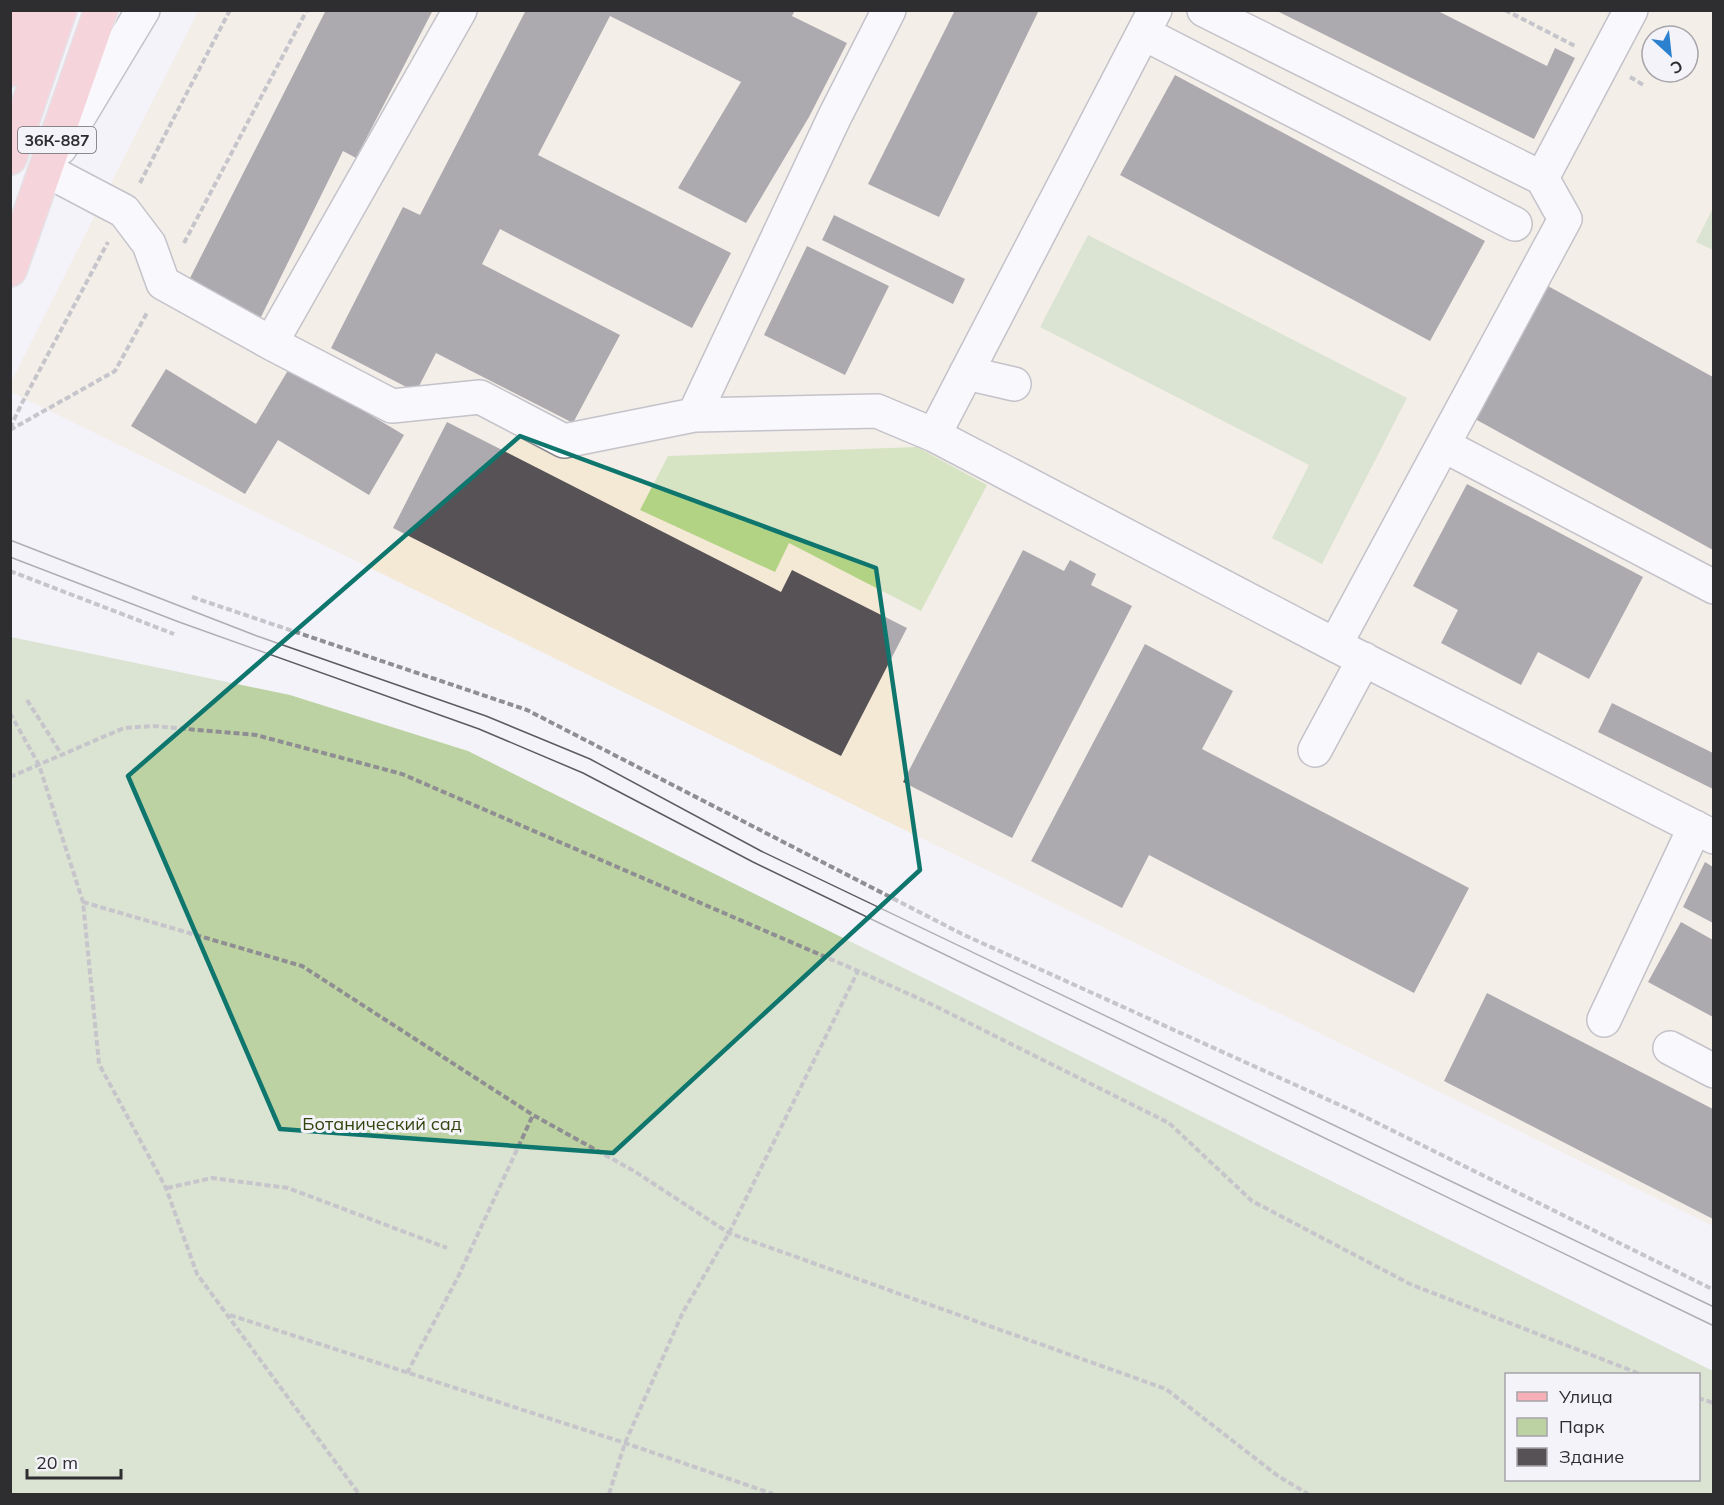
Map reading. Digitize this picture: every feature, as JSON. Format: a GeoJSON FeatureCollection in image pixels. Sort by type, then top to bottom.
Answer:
{"type":"FeatureCollection","features":[{"type":"Feature","properties":{"kind":"main road"},"geometry":{"type":"LineString","coordinates":[[10,70],[30,10]]}},
{"type":"Feature","properties":{"kind":"main road","name":"36К-887"},"geometry":{"type":"LineString","coordinates":[[10,158],[60,10]]}},
{"type":"Feature","properties":{"kind":"main road","name":"36К-887"},"geometry":{"type":"LineString","coordinates":[[10,270],[101,10]]}},
{"type":"Feature","properties":{"kind":"street"},"geometry":{"type":"LineString","coordinates":[[10,226],[143,10]]}},
{"type":"Feature","properties":{"kind":"street"},"geometry":{"type":"LineString","coordinates":[[271,343],[460,10]]}},
{"type":"Feature","properties":{"kind":"street"},"geometry":{"type":"LineString","coordinates":[[694,415],[835,116],[889,10]]}},
{"type":"Feature","properties":{"kind":"street"},"geometry":{"type":"LineString","coordinates":[[1204,10],[1542,178],[1565,219],[1335,645]]}},
{"type":"Feature","properties":{"kind":"street"},"geometry":{"type":"LineString","coordinates":[[1542,178],[1631,10]]}},
{"type":"Feature","properties":{"kind":"street"},"geometry":{"type":"LineString","coordinates":[[934,435],[1149,22],[1515,224]]}},
{"type":"Feature","properties":{"kind":"street"},"geometry":{"type":"LineString","coordinates":[[46,170],[124,211],[149,244],[163,283],[392,406],[480,397],[564,441],[694,415],[877,411],[934,435],[1335,645],[1704,832],[1604,1020]]}},
{"type":"Feature","properties":{"kind":"street"},"geometry":{"type":"LineString","coordinates":[[966,373],[1014,384]]}},
{"type":"Feature","properties":{"kind":"street"},"geometry":{"type":"LineString","coordinates":[[1443,445],[1713,586]]}},
{"type":"Feature","properties":{"kind":"street"},"geometry":{"type":"LineString","coordinates":[[1315,750],[1364,659]]}},
{"type":"Feature","properties":{"kind":"street"},"geometry":{"type":"LineString","coordinates":[[1670,1048],[1713,1071]]}},
{"type":"Feature","properties":{"kind":"path"},"geometry":{"type":"LineString","coordinates":[[142,180],[230,10]]}},
{"type":"Feature","properties":{"kind":"path"},"geometry":{"type":"LineString","coordinates":[[10,428],[74,308]]}},
{"type":"Feature","properties":{"kind":"path"},"geometry":{"type":"LineString","coordinates":[[10,571],[174,634]]}},
{"type":"Feature","properties":{"kind":"path"},"geometry":{"type":"LineString","coordinates":[[192,597],[527,710],[962,934],[1353,1111],[1713,1290]]}},
{"type":"Feature","properties":{"kind":"path"},"geometry":{"type":"LineString","coordinates":[[27,700],[63,755]]}},
{"type":"Feature","properties":{"kind":"path"},"geometry":{"type":"LineString","coordinates":[[10,712],[39,765],[83,902],[99,1064],[166,1188],[197,1274],[359,1494]]}},
{"type":"Feature","properties":{"kind":"path"},"geometry":{"type":"LineString","coordinates":[[10,777],[124,728],[153,726],[256,735],[402,774],[933,1005],[1169,1123],[1252,1201],[1410,1284],[1637,1373]]}},
{"type":"Feature","properties":{"kind":"path"},"geometry":{"type":"LineString","coordinates":[[83,902],[302,966],[533,1115],[634,1171],[729,1233],[1166,1389],[1278,1476],[1308,1494]]}},
{"type":"Feature","properties":{"kind":"path"},"geometry":{"type":"LineString","coordinates":[[609,1494],[625,1443],[683,1312],[729,1233],[858,971]]}},
{"type":"Feature","properties":{"kind":"path"},"geometry":{"type":"LineString","coordinates":[[408,1373],[458,1276],[533,1115]]}},
{"type":"Feature","properties":{"kind":"path"},"geometry":{"type":"LineString","coordinates":[[166,1188],[212,1178],[288,1188],[447,1248]]}},
{"type":"Feature","properties":{"kind":"path"},"geometry":{"type":"LineString","coordinates":[[228,1314],[625,1443],[773,1494]]}},
{"type":"Feature","properties":{"kind":"highlighted area"},"geometry":{"type":"Polygon","coordinates":[[[520,436],[876,568],[920,870],[613,1153],[280,1129],[128,776],[520,436]]]}},
{"type":"Feature","properties":{"kind":"shaded area"},"geometry":{"type":"Polygon","coordinates":[[[198,11],[1713,11],[1713,1226],[11,392],[10,384],[198,11]]]}},
{"type":"Feature","properties":{"kind":"green space"},"geometry":{"type":"Polygon","coordinates":[[[1713,208],[1713,250],[1696,242],[1713,208]]]}},
{"type":"Feature","properties":{"kind":"green space"},"geometry":{"type":"Polygon","coordinates":[[[1088,235],[1407,398],[1322,564],[1272,538],[1309,465],[1040,327],[1088,235]]]}},
{"type":"Feature","properties":{"kind":"green space"},"geometry":{"type":"Polygon","coordinates":[[[917,447],[987,485],[921,611],[789,543],[775,572],[640,510],[668,456],[917,447]]]}},
{"type":"Feature","properties":{"kind":"green space","name":"Ботанический сад"},"geometry":{"type":"Polygon","coordinates":[[[11,637],[290,695],[468,751],[1713,1371],[1713,1494],[11,1494],[11,637]]]}},
{"type":"Feature","properties":{"kind":"building"},"geometry":{"type":"Polygon","coordinates":[[[326,10],[433,10],[356,158],[343,151],[261,317],[189,280],[326,10]]]}},
{"type":"Feature","properties":{"kind":"building"},"geometry":{"type":"Polygon","coordinates":[[[526,10],[795,10],[792,16],[847,43],[809,117],[746,223],[678,188],[741,82],[610,16],[538,155],[731,253],[692,328],[500,229],[482,264],[620,335],[573,423],[436,353],[416,392],[331,348],[403,207],[420,215],[526,10]]]}},
{"type":"Feature","properties":{"kind":"building"},"geometry":{"type":"Polygon","coordinates":[[[955,10],[1039,10],[939,217],[868,184],[955,10]]]}},
{"type":"Feature","properties":{"kind":"building"},"geometry":{"type":"Polygon","coordinates":[[[1275,10],[1436,10],[1547,66],[1555,48],[1575,58],[1534,139],[1275,10]]]}},
{"type":"Feature","properties":{"kind":"building"},"geometry":{"type":"Polygon","coordinates":[[[1175,75],[1485,241],[1430,341],[1120,175],[1175,75]]]}},
{"type":"Feature","properties":{"kind":"building"},"geometry":{"type":"Polygon","coordinates":[[[834,215],[965,279],[953,304],[822,240],[834,215]]]}},
{"type":"Feature","properties":{"kind":"building"},"geometry":{"type":"Polygon","coordinates":[[[807,246],[889,286],[845,375],[764,335],[807,246]]]}},
{"type":"Feature","properties":{"kind":"building"},"geometry":{"type":"Polygon","coordinates":[[[1548,286],[1713,377],[1713,550],[1475,419],[1548,286]]]}},
{"type":"Feature","properties":{"kind":"building"},"geometry":{"type":"Polygon","coordinates":[[[290,367],[404,435],[369,495],[278,440],[245,494],[131,426],[166,369],[256,424],[290,367]]]}},
{"type":"Feature","properties":{"kind":"building"},"geometry":{"type":"Polygon","coordinates":[[[447,422],[781,592],[792,570],[907,628],[841,756],[393,528],[447,422]]]}},
{"type":"Feature","properties":{"kind":"building"},"geometry":{"type":"Polygon","coordinates":[[[1467,484],[1643,577],[1589,679],[1538,652],[1521,685],[1441,643],[1458,610],[1413,586],[1467,484]]]}},
{"type":"Feature","properties":{"kind":"building"},"geometry":{"type":"Polygon","coordinates":[[[1023,550],[1064,571],[1070,560],[1096,574],[1091,585],[1132,606],[1012,838],[903,782],[1023,550]]]}},
{"type":"Feature","properties":{"kind":"building"},"geometry":{"type":"Polygon","coordinates":[[[1145,644],[1233,691],[1202,749],[1469,888],[1414,993],[1149,855],[1122,908],[1031,861],[1145,644]]]}},
{"type":"Feature","properties":{"kind":"building"},"geometry":{"type":"Polygon","coordinates":[[[1612,703],[1713,753],[1713,789],[1598,732],[1612,703]]]}},
{"type":"Feature","properties":{"kind":"building"},"geometry":{"type":"Polygon","coordinates":[[[1705,862],[1713,867],[1713,923],[1683,907],[1705,862]]]}},
{"type":"Feature","properties":{"kind":"building"},"geometry":{"type":"Polygon","coordinates":[[[1681,922],[1713,940],[1713,1017],[1648,982],[1681,922]]]}},
{"type":"Feature","properties":{"kind":"building"},"geometry":{"type":"Polygon","coordinates":[[[1487,993],[1713,1109],[1713,1219],[1444,1081],[1487,993]]]}},
{"type":"Feature","properties":{"kind":"tram line"},"geometry":{"type":"LineString","coordinates":[[10,540],[257,636],[486,716],[590,759],[761,851],[1714,1307]]}},
{"type":"Feature","properties":{"kind":"tram line"},"geometry":{"type":"LineString","coordinates":[[10,557],[179,622],[479,729],[583,773],[753,862],[1714,1326]]}}]}
